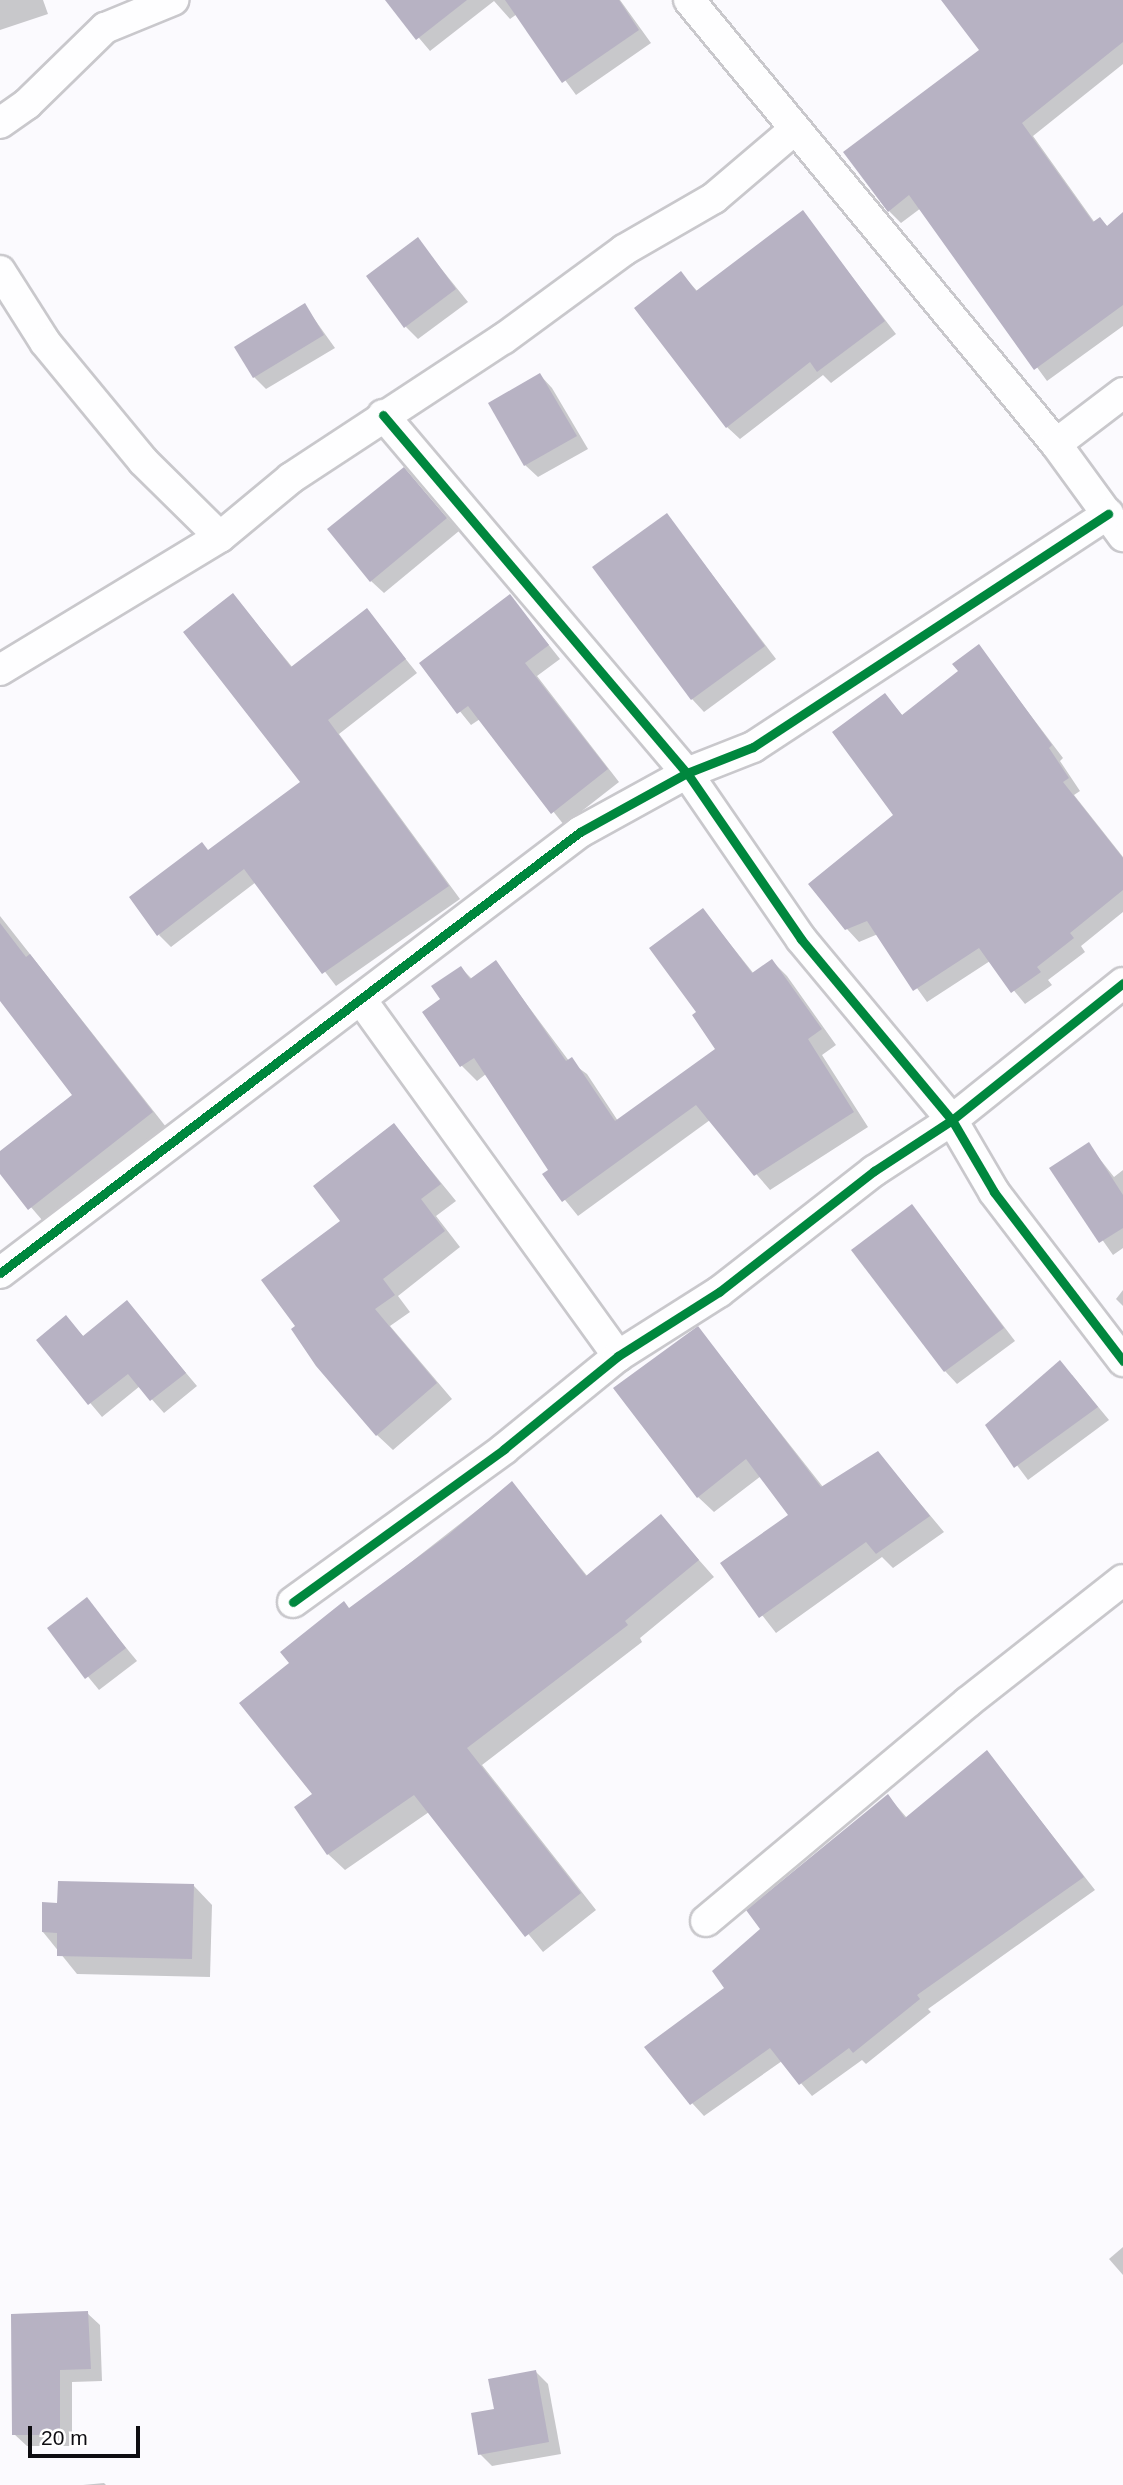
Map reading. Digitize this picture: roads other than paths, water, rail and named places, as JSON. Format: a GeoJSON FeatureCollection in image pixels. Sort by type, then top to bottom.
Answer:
{"type":"FeatureCollection","features":[{"type":"Feature","properties":{"kind":"street"},"geometry":{"type":"LineString","coordinates":[[0,123],[27,104],[105,28],[173,0]]}},
{"type":"Feature","properties":{"kind":"street"},"geometry":{"type":"LineString","coordinates":[[0,1273],[362,1001],[580,832],[687,773],[753,747],[1115,525],[1056,444],[689,0]]}},
{"type":"Feature","properties":{"kind":"street"},"geometry":{"type":"LineString","coordinates":[[0,670],[220,537],[291,478],[383,415],[503,339],[624,250],[714,198],[794,130]]}},
{"type":"Feature","properties":{"kind":"street"},"geometry":{"type":"LineString","coordinates":[[0,271],[45,342],[143,461],[220,537]]}},
{"type":"Feature","properties":{"kind":"street"},"geometry":{"type":"LineString","coordinates":[[1056,444],[1123,393]]}},
{"type":"Feature","properties":{"kind":"street"},"geometry":{"type":"LineString","coordinates":[[383,415],[687,773],[801,939],[952,1121],[994,1192],[1123,1361]]}},
{"type":"Feature","properties":{"kind":"street"},"geometry":{"type":"LineString","coordinates":[[293,1602],[504,1449],[618,1356],[719,1292],[874,1171],[952,1121],[1123,983]]}},
{"type":"Feature","properties":{"kind":"street"},"geometry":{"type":"LineString","coordinates":[[362,1001],[618,1356]]}},
{"type":"Feature","properties":{"kind":"street"},"geometry":{"type":"LineString","coordinates":[[706,1921],[968,1702],[1123,1580]]}}]}
